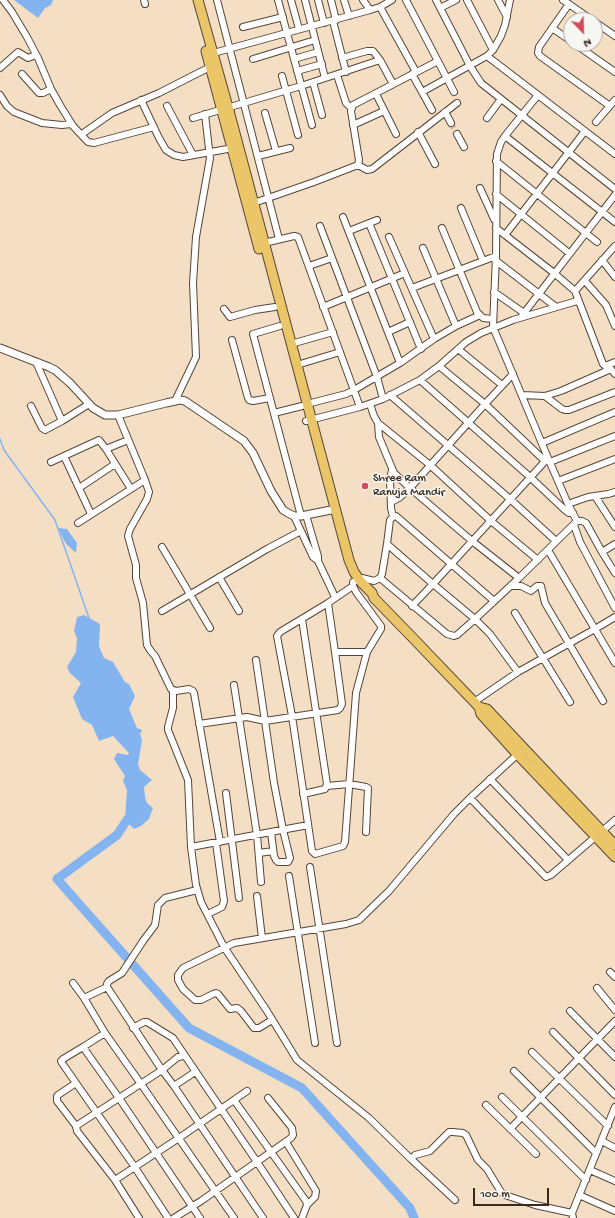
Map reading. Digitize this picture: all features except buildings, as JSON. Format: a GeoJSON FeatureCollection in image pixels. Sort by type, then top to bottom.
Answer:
{"type":"FeatureCollection","features":[{"type":"Feature","properties":{"kind":"main road"},"geometry":{"type":"LineString","coordinates":[[198,0],[210,54],[273,287],[297,365],[308,420],[333,510],[345,566],[348,573],[355,582],[369,596],[374,598],[476,704],[487,710],[520,751],[599,834],[615,857]]}},
{"type":"Feature","properties":{"kind":"main road"},"geometry":{"type":"LineString","coordinates":[[210,54],[210,67],[225,108],[232,148],[264,243],[273,287],[275,308],[305,405]]}},
{"type":"Feature","properties":{"kind":"main road"},"geometry":{"type":"LineString","coordinates":[[599,834],[615,845]]}},
{"type":"Feature","properties":{"kind":"street"},"geometry":{"type":"LineString","coordinates":[[3,0],[22,28],[51,89],[71,124],[86,140],[91,143],[154,128]]}},
{"type":"Feature","properties":{"kind":"street"},"geometry":{"type":"LineString","coordinates":[[218,0],[279,239]]}},
{"type":"Feature","properties":{"kind":"street"},"geometry":{"type":"LineString","coordinates":[[278,0],[312,126]]}},
{"type":"Feature","properties":{"kind":"street"},"geometry":{"type":"LineString","coordinates":[[291,0],[299,29]]}},
{"type":"Feature","properties":{"kind":"street"},"geometry":{"type":"LineString","coordinates":[[305,0],[325,78]]}},
{"type":"Feature","properties":{"kind":"street"},"geometry":{"type":"LineString","coordinates":[[318,0],[324,23]]}},
{"type":"Feature","properties":{"kind":"street"},"geometry":{"type":"LineString","coordinates":[[331,0],[346,72]]}},
{"type":"Feature","properties":{"kind":"street"},"geometry":{"type":"LineString","coordinates":[[344,0],[349,16]]}},
{"type":"Feature","properties":{"kind":"street"},"geometry":{"type":"LineString","coordinates":[[363,0],[370,10]]}},
{"type":"Feature","properties":{"kind":"street"},"geometry":{"type":"LineString","coordinates":[[210,54],[370,10],[380,7],[392,0]]}},
{"type":"Feature","properties":{"kind":"street"},"geometry":{"type":"LineString","coordinates":[[406,0],[454,92]]}},
{"type":"Feature","properties":{"kind":"street"},"geometry":{"type":"LineString","coordinates":[[436,0],[470,66],[482,83],[615,189]]}},
{"type":"Feature","properties":{"kind":"street"},"geometry":{"type":"LineString","coordinates":[[440,8],[456,0]]}},
{"type":"Feature","properties":{"kind":"street"},"geometry":{"type":"LineString","coordinates":[[467,0],[493,50]]}},
{"type":"Feature","properties":{"kind":"street"},"geometry":{"type":"LineString","coordinates":[[498,0],[507,17]]}},
{"type":"Feature","properties":{"kind":"street"},"geometry":{"type":"LineString","coordinates":[[422,92],[487,56],[493,50],[501,36],[507,17],[510,0]]}},
{"type":"Feature","properties":{"kind":"street"},"geometry":{"type":"LineString","coordinates":[[580,12],[566,2],[552,28],[539,47],[538,53],[540,56],[610,106]]}},
{"type":"Feature","properties":{"kind":"street"},"geometry":{"type":"LineString","coordinates":[[380,7],[432,110]]}},
{"type":"Feature","properties":{"kind":"street"},"geometry":{"type":"LineString","coordinates":[[243,27],[283,17]]}},
{"type":"Feature","properties":{"kind":"street"},"geometry":{"type":"LineString","coordinates":[[552,28],[563,36]]}},
{"type":"Feature","properties":{"kind":"street"},"geometry":{"type":"LineString","coordinates":[[603,28],[615,36]]}},
{"type":"Feature","properties":{"kind":"street"},"geometry":{"type":"LineString","coordinates":[[253,59],[315,40]]}},
{"type":"Feature","properties":{"kind":"street"},"geometry":{"type":"LineString","coordinates":[[342,58],[370,51],[376,53],[393,84]]}},
{"type":"Feature","properties":{"kind":"street"},"geometry":{"type":"LineString","coordinates":[[0,68],[16,52],[20,52],[28,58],[36,55]]}},
{"type":"Feature","properties":{"kind":"street"},"geometry":{"type":"LineString","coordinates":[[294,59],[318,52]]}},
{"type":"Feature","properties":{"kind":"street"},"geometry":{"type":"LineString","coordinates":[[586,52],[615,72]]}},
{"type":"Feature","properties":{"kind":"street"},"geometry":{"type":"LineString","coordinates":[[487,56],[615,154]]}},
{"type":"Feature","properties":{"kind":"street"},"geometry":{"type":"LineString","coordinates":[[193,118],[337,75],[380,60]]}},
{"type":"Feature","properties":{"kind":"street"},"geometry":{"type":"LineString","coordinates":[[351,108],[357,103],[438,61]]}},
{"type":"Feature","properties":{"kind":"street"},"geometry":{"type":"LineString","coordinates":[[297,71],[322,64]]}},
{"type":"Feature","properties":{"kind":"street"},"geometry":{"type":"LineString","coordinates":[[82,134],[112,113],[159,93],[210,67]]}},
{"type":"Feature","properties":{"kind":"street"},"geometry":{"type":"LineString","coordinates":[[22,74],[39,93],[43,93],[51,89]]}},
{"type":"Feature","properties":{"kind":"street"},"geometry":{"type":"LineString","coordinates":[[337,75],[346,103],[351,108],[359,160],[358,165]]}},
{"type":"Feature","properties":{"kind":"street"},"geometry":{"type":"LineString","coordinates":[[282,76],[298,135]]}},
{"type":"Feature","properties":{"kind":"street"},"geometry":{"type":"LineString","coordinates":[[313,82],[322,114]]}},
{"type":"Feature","properties":{"kind":"street"},"geometry":{"type":"LineString","coordinates":[[376,94],[396,134]]}},
{"type":"Feature","properties":{"kind":"street"},"geometry":{"type":"LineString","coordinates":[[0,95],[7,106],[14,112],[42,123],[62,125],[71,124]]}},
{"type":"Feature","properties":{"kind":"street"},"geometry":{"type":"LineString","coordinates":[[538,95],[505,136],[499,148],[496,161],[496,258],[493,327],[548,460],[573,513],[580,542],[615,608]]}},
{"type":"Feature","properties":{"kind":"street"},"geometry":{"type":"LineString","coordinates":[[487,118],[501,98]]}},
{"type":"Feature","properties":{"kind":"street"},"geometry":{"type":"LineString","coordinates":[[141,100],[162,144],[169,153],[178,157],[232,148]]}},
{"type":"Feature","properties":{"kind":"street"},"geometry":{"type":"LineString","coordinates":[[596,122],[615,100]]}},
{"type":"Feature","properties":{"kind":"street"},"geometry":{"type":"LineString","coordinates":[[358,165],[367,170],[372,169],[457,102]]}},
{"type":"Feature","properties":{"kind":"street"},"geometry":{"type":"LineString","coordinates":[[167,106],[193,155]]}},
{"type":"Feature","properties":{"kind":"street"},"geometry":{"type":"LineString","coordinates":[[354,125],[384,111]]}},
{"type":"Feature","properties":{"kind":"street"},"geometry":{"type":"LineString","coordinates":[[445,112],[451,123]]}},
{"type":"Feature","properties":{"kind":"street"},"geometry":{"type":"LineString","coordinates":[[265,113],[276,151]]}},
{"type":"Feature","properties":{"kind":"street"},"geometry":{"type":"LineString","coordinates":[[175,401],[196,357],[193,283],[196,237],[210,158],[205,114]]}},
{"type":"Feature","properties":{"kind":"street"},"geometry":{"type":"LineString","coordinates":[[505,235],[585,131]]}},
{"type":"Feature","properties":{"kind":"street"},"geometry":{"type":"LineString","coordinates":[[418,132],[435,164]]}},
{"type":"Feature","properties":{"kind":"street"},"geometry":{"type":"LineString","coordinates":[[457,134],[464,147]]}},
{"type":"Feature","properties":{"kind":"street"},"geometry":{"type":"LineString","coordinates":[[505,136],[615,222]]}},
{"type":"Feature","properties":{"kind":"street"},"geometry":{"type":"LineString","coordinates":[[258,156],[290,148]]}},
{"type":"Feature","properties":{"kind":"street"},"geometry":{"type":"LineString","coordinates":[[496,161],[596,242]]}},
{"type":"Feature","properties":{"kind":"street"},"geometry":{"type":"LineString","coordinates":[[251,204],[337,174],[358,165]]}},
{"type":"Feature","properties":{"kind":"street"},"geometry":{"type":"LineString","coordinates":[[480,188],[496,225],[505,235],[575,291],[598,353],[605,366],[613,372]]}},
{"type":"Feature","properties":{"kind":"street"},"geometry":{"type":"LineString","coordinates":[[496,194],[570,253]]}},
{"type":"Feature","properties":{"kind":"street"},"geometry":{"type":"LineString","coordinates":[[523,315],[615,195]]}},
{"type":"Feature","properties":{"kind":"street"},"geometry":{"type":"LineString","coordinates":[[461,208],[483,261]]}},
{"type":"Feature","properties":{"kind":"street"},"geometry":{"type":"LineString","coordinates":[[343,217],[400,363]]}},
{"type":"Feature","properties":{"kind":"street"},"geometry":{"type":"LineString","coordinates":[[349,231],[376,220]]}},
{"type":"Feature","properties":{"kind":"street"},"geometry":{"type":"LineString","coordinates":[[369,223],[421,349]]}},
{"type":"Feature","properties":{"kind":"street"},"geometry":{"type":"LineString","coordinates":[[320,226],[377,377],[383,399]]}},
{"type":"Feature","properties":{"kind":"street"},"geometry":{"type":"LineString","coordinates":[[442,228],[480,315],[483,318],[493,319]]}},
{"type":"Feature","properties":{"kind":"street"},"geometry":{"type":"LineString","coordinates":[[264,243],[297,236],[360,407]]}},
{"type":"Feature","properties":{"kind":"street"},"geometry":{"type":"LineString","coordinates":[[389,237],[434,339]]}},
{"type":"Feature","properties":{"kind":"street"},"geometry":{"type":"LineString","coordinates":[[575,291],[615,246]]}},
{"type":"Feature","properties":{"kind":"street"},"geometry":{"type":"LineString","coordinates":[[423,248],[456,326]]}},
{"type":"Feature","properties":{"kind":"street"},"geometry":{"type":"LineString","coordinates":[[309,266],[332,258]]}},
{"type":"Feature","properties":{"kind":"street"},"geometry":{"type":"LineString","coordinates":[[412,288],[483,261],[496,258]]}},
{"type":"Feature","properties":{"kind":"street"},"geometry":{"type":"LineString","coordinates":[[496,258],[556,307]]}},
{"type":"Feature","properties":{"kind":"street"},"geometry":{"type":"LineString","coordinates":[[602,260],[615,277]]}},
{"type":"Feature","properties":{"kind":"street"},"geometry":{"type":"LineString","coordinates":[[323,307],[405,273]]}},
{"type":"Feature","properties":{"kind":"street"},"geometry":{"type":"LineString","coordinates":[[584,281],[606,305],[615,326]]}},
{"type":"Feature","properties":{"kind":"street"},"geometry":{"type":"LineString","coordinates":[[494,292],[523,315]]}},
{"type":"Feature","properties":{"kind":"street"},"geometry":{"type":"LineString","coordinates":[[308,420],[360,407],[383,399],[420,380],[472,338],[493,327],[523,315],[578,301]]}},
{"type":"Feature","properties":{"kind":"street"},"geometry":{"type":"LineString","coordinates":[[224,309],[230,317],[255,310],[275,308]]}},
{"type":"Feature","properties":{"kind":"street"},"geometry":{"type":"LineString","coordinates":[[274,413],[346,394],[400,363],[434,339],[456,326],[480,315]]}},
{"type":"Feature","properties":{"kind":"street"},"geometry":{"type":"LineString","coordinates":[[388,332],[410,322]]}},
{"type":"Feature","properties":{"kind":"street"},"geometry":{"type":"LineString","coordinates":[[280,326],[253,334],[300,515],[318,556],[318,561],[335,597]]}},
{"type":"Feature","properties":{"kind":"street"},"geometry":{"type":"LineString","coordinates":[[291,344],[333,332]]}},
{"type":"Feature","properties":{"kind":"street"},"geometry":{"type":"LineString","coordinates":[[232,340],[248,398],[253,401],[270,398]]}},
{"type":"Feature","properties":{"kind":"street"},"geometry":{"type":"LineString","coordinates":[[0,348],[50,367],[62,375],[98,412],[105,415],[118,415],[180,400],[190,404],[244,441],[253,453],[272,491],[288,514],[300,515],[333,510]]}},
{"type":"Feature","properties":{"kind":"street"},"geometry":{"type":"LineString","coordinates":[[458,349],[502,385]]}},
{"type":"Feature","properties":{"kind":"street"},"geometry":{"type":"LineString","coordinates":[[297,365],[340,352]]}},
{"type":"Feature","properties":{"kind":"street"},"geometry":{"type":"LineString","coordinates":[[36,362],[62,421]]}},
{"type":"Feature","properties":{"kind":"street"},"geometry":{"type":"LineString","coordinates":[[605,366],[615,362]]}},
{"type":"Feature","properties":{"kind":"street"},"geometry":{"type":"LineString","coordinates":[[439,366],[485,404],[548,460]]}},
{"type":"Feature","properties":{"kind":"street"},"geometry":{"type":"LineString","coordinates":[[522,395],[545,396],[613,372]]}},
{"type":"Feature","properties":{"kind":"street"},"geometry":{"type":"LineString","coordinates":[[391,502],[400,498],[410,488],[468,422],[513,374]]}},
{"type":"Feature","properties":{"kind":"street"},"geometry":{"type":"LineString","coordinates":[[420,380],[530,477],[567,512],[573,513]]}},
{"type":"Feature","properties":{"kind":"street"},"geometry":{"type":"LineString","coordinates":[[545,396],[562,409],[569,410],[615,392]]}},
{"type":"Feature","properties":{"kind":"street"},"geometry":{"type":"LineString","coordinates":[[390,395],[556,541]]}},
{"type":"Feature","properties":{"kind":"street"},"geometry":{"type":"LineString","coordinates":[[31,406],[44,430],[48,430],[89,404]]}},
{"type":"Feature","properties":{"kind":"street"},"geometry":{"type":"LineString","coordinates":[[370,404],[378,423],[430,465],[538,560]]}},
{"type":"Feature","properties":{"kind":"street"},"geometry":{"type":"LineString","coordinates":[[542,443],[615,412]]}},
{"type":"Feature","properties":{"kind":"street"},"geometry":{"type":"LineString","coordinates":[[118,415],[148,487],[148,495],[130,529],[128,541],[136,565],[137,582],[143,603],[147,644],[156,656],[169,686],[173,690],[172,708],[168,730],[188,780],[191,847],[197,890],[224,947],[297,1060],[369,1118],[455,1200]]}},
{"type":"Feature","properties":{"kind":"street"},"geometry":{"type":"LineString","coordinates":[[378,423],[379,437],[392,470],[410,488],[472,541],[519,578]]}},
{"type":"Feature","properties":{"kind":"street"},"geometry":{"type":"LineString","coordinates":[[412,606],[530,477],[548,460],[615,436]]}},
{"type":"Feature","properties":{"kind":"street"},"geometry":{"type":"LineString","coordinates":[[51,462],[98,440],[101,442],[131,489]]}},
{"type":"Feature","properties":{"kind":"street"},"geometry":{"type":"LineString","coordinates":[[106,450],[128,440]]}},
{"type":"Feature","properties":{"kind":"street"},"geometry":{"type":"LineString","coordinates":[[64,456],[91,514]]}},
{"type":"Feature","properties":{"kind":"street"},"geometry":{"type":"LineString","coordinates":[[558,482],[615,459]]}},
{"type":"Feature","properties":{"kind":"street"},"geometry":{"type":"LineString","coordinates":[[79,488],[115,464]]}},
{"type":"Feature","properties":{"kind":"street"},"geometry":{"type":"LineString","coordinates":[[355,582],[359,597],[381,626],[381,629],[367,652],[356,693],[345,842],[344,845],[340,847],[313,853],[292,716],[277,636],[280,632],[328,603],[355,582],[362,578],[374,581],[380,578],[382,574],[390,520],[393,517],[390,479],[392,470]]}},
{"type":"Feature","properties":{"kind":"street"},"geometry":{"type":"LineString","coordinates":[[78,523],[145,480]]}},
{"type":"Feature","properties":{"kind":"street"},"geometry":{"type":"LineString","coordinates":[[568,504],[588,497],[615,492]]}},
{"type":"Feature","properties":{"kind":"street"},"geometry":{"type":"LineString","coordinates":[[595,496],[615,527]]}},
{"type":"Feature","properties":{"kind":"street"},"geometry":{"type":"LineString","coordinates":[[300,515],[301,530],[313,558],[318,561]]}},
{"type":"Feature","properties":{"kind":"street"},"geometry":{"type":"LineString","coordinates":[[393,517],[398,517],[494,601]]}},
{"type":"Feature","properties":{"kind":"street"},"geometry":{"type":"LineString","coordinates":[[380,578],[412,606],[451,636],[454,636],[457,635],[511,586],[576,523],[582,521],[586,523],[615,573]]}},
{"type":"Feature","properties":{"kind":"street"},"geometry":{"type":"LineString","coordinates":[[162,611],[301,530]]}},
{"type":"Feature","properties":{"kind":"street"},"geometry":{"type":"LineString","coordinates":[[387,544],[475,619],[494,638],[518,672]]}},
{"type":"Feature","properties":{"kind":"street"},"geometry":{"type":"LineString","coordinates":[[602,552],[615,544]]}},
{"type":"Feature","properties":{"kind":"street"},"geometry":{"type":"LineString","coordinates":[[162,547],[210,628]]}},
{"type":"Feature","properties":{"kind":"street"},"geometry":{"type":"LineString","coordinates":[[548,550],[615,663]]}},
{"type":"Feature","properties":{"kind":"street"},"geometry":{"type":"LineString","coordinates":[[219,577],[239,612]]}},
{"type":"Feature","properties":{"kind":"street"},"geometry":{"type":"LineString","coordinates":[[511,586],[521,586],[531,591],[537,586],[541,586],[545,603],[603,701]]}},
{"type":"Feature","properties":{"kind":"street"},"geometry":{"type":"LineString","coordinates":[[199,724],[251,717],[265,721],[338,710],[342,704],[328,603]]}},
{"type":"Feature","properties":{"kind":"street"},"geometry":{"type":"LineString","coordinates":[[515,613],[570,702]]}},
{"type":"Feature","properties":{"kind":"street"},"geometry":{"type":"LineString","coordinates":[[476,704],[518,672],[615,617]]}},
{"type":"Feature","properties":{"kind":"street"},"geometry":{"type":"LineString","coordinates":[[302,619],[327,786]]}},
{"type":"Feature","properties":{"kind":"street"},"geometry":{"type":"LineString","coordinates":[[335,652],[367,652]]}},
{"type":"Feature","properties":{"kind":"street"},"geometry":{"type":"LineString","coordinates":[[256,660],[283,830],[290,860],[278,862],[275,858],[271,832]]}},
{"type":"Feature","properties":{"kind":"street"},"geometry":{"type":"LineString","coordinates":[[234,685],[257,835],[261,882]]}},
{"type":"Feature","properties":{"kind":"street"},"geometry":{"type":"LineString","coordinates":[[173,690],[190,689],[193,691],[218,843],[224,901],[222,907],[208,914]]}},
{"type":"Feature","properties":{"kind":"street"},"geometry":{"type":"LineString","coordinates":[[272,1020],[259,1028],[254,1028],[241,1011],[237,1008],[230,1009],[218,994],[213,994],[198,1001],[195,1000],[183,988],[177,978],[180,971],[224,947],[234,944],[346,924],[359,920],[389,891],[454,814],[520,751]]}},
{"type":"Feature","properties":{"kind":"street"},"geometry":{"type":"LineString","coordinates":[[490,779],[568,860]]}},
{"type":"Feature","properties":{"kind":"street"},"geometry":{"type":"LineString","coordinates":[[304,794],[325,788],[327,786],[349,784],[368,788],[366,832]]}},
{"type":"Feature","properties":{"kind":"street"},"geometry":{"type":"LineString","coordinates":[[226,794],[238,898]]}},
{"type":"Feature","properties":{"kind":"street"},"geometry":{"type":"LineString","coordinates":[[470,798],[546,877],[551,875],[615,820]]}},
{"type":"Feature","properties":{"kind":"street"},"geometry":{"type":"LineString","coordinates":[[191,847],[308,825]]}},
{"type":"Feature","properties":{"kind":"street"},"geometry":{"type":"LineString","coordinates":[[259,853],[273,851]]}},
{"type":"Feature","properties":{"kind":"street"},"geometry":{"type":"LineString","coordinates":[[310,866],[338,1043]]}},
{"type":"Feature","properties":{"kind":"street"},"geometry":{"type":"LineString","coordinates":[[289,876],[315,1043]]}},
{"type":"Feature","properties":{"kind":"street"},"geometry":{"type":"LineString","coordinates":[[84,998],[107,987],[109,981],[122,973],[155,925],[158,904],[165,898],[197,890]]}},
{"type":"Feature","properties":{"kind":"street"},"geometry":{"type":"LineString","coordinates":[[257,896],[262,938]]}},
{"type":"Feature","properties":{"kind":"street"},"geometry":{"type":"LineString","coordinates":[[610,972],[615,978]]}},
{"type":"Feature","properties":{"kind":"street"},"geometry":{"type":"LineString","coordinates":[[73,983],[105,1033],[234,1218]]}},
{"type":"Feature","properties":{"kind":"street"},"geometry":{"type":"LineString","coordinates":[[107,987],[133,1028],[264,1218]]}},
{"type":"Feature","properties":{"kind":"street"},"geometry":{"type":"LineString","coordinates":[[597,988],[615,1010]]}},
{"type":"Feature","properties":{"kind":"street"},"geometry":{"type":"LineString","coordinates":[[570,1011],[615,1058]]}},
{"type":"Feature","properties":{"kind":"street"},"geometry":{"type":"LineString","coordinates":[[510,1129],[615,1021]]}},
{"type":"Feature","properties":{"kind":"street"},"geometry":{"type":"LineString","coordinates":[[133,1028],[147,1022],[172,1038],[294,1218]]}},
{"type":"Feature","properties":{"kind":"street"},"geometry":{"type":"LineString","coordinates":[[554,1032],[615,1095]]}},
{"type":"Feature","properties":{"kind":"street"},"geometry":{"type":"LineString","coordinates":[[105,1033],[61,1061],[168,1218]]}},
{"type":"Feature","properties":{"kind":"street"},"geometry":{"type":"LineString","coordinates":[[83,1047],[200,1218]]}},
{"type":"Feature","properties":{"kind":"street"},"geometry":{"type":"LineString","coordinates":[[532,1052],[608,1126]]}},
{"type":"Feature","properties":{"kind":"street"},"geometry":{"type":"LineString","coordinates":[[76,1126],[162,1070],[178,1057],[184,1056]]}},
{"type":"Feature","properties":{"kind":"street"},"geometry":{"type":"LineString","coordinates":[[514,1071],[596,1153]]}},
{"type":"Feature","properties":{"kind":"street"},"geometry":{"type":"LineString","coordinates":[[174,1086],[195,1072]]}},
{"type":"Feature","properties":{"kind":"street"},"geometry":{"type":"LineString","coordinates":[[76,1083],[58,1095],[57,1098],[76,1126],[77,1131],[114,1180],[139,1218]]}},
{"type":"Feature","properties":{"kind":"street"},"geometry":{"type":"LineString","coordinates":[[114,1180],[200,1124],[247,1091]]}},
{"type":"Feature","properties":{"kind":"street"},"geometry":{"type":"LineString","coordinates":[[502,1097],[586,1180]]}},
{"type":"Feature","properties":{"kind":"street"},"geometry":{"type":"LineString","coordinates":[[174,1218],[215,1192],[286,1142],[293,1135],[292,1128],[268,1098]]}},
{"type":"Feature","properties":{"kind":"street"},"geometry":{"type":"LineString","coordinates":[[234,1100],[272,1152],[307,1205]]}},
{"type":"Feature","properties":{"kind":"street"},"geometry":{"type":"LineString","coordinates":[[486,1105],[536,1154]]}},
{"type":"Feature","properties":{"kind":"street"},"geometry":{"type":"LineString","coordinates":[[411,1159],[415,1155],[430,1151],[446,1134],[453,1132],[463,1133],[466,1135],[478,1160],[484,1165],[501,1192],[505,1195],[572,1216],[579,1195],[614,1112]]}},
{"type":"Feature","properties":{"kind":"street"},"geometry":{"type":"LineString","coordinates":[[602,1141],[615,1148]]}},
{"type":"Feature","properties":{"kind":"street"},"geometry":{"type":"LineString","coordinates":[[286,1142],[316,1191],[315,1197],[307,1205],[302,1218]]}},
{"type":"Feature","properties":{"kind":"street"},"geometry":{"type":"LineString","coordinates":[[590,1170],[615,1181]]}},
{"type":"Feature","properties":{"kind":"street"},"geometry":{"type":"LineString","coordinates":[[579,1195],[615,1211]]}},
{"type":"Feature","properties":{"kind":"water"},"geometry":{"type":"Polygon","coordinates":[[[14,0],[53,0],[51,5],[45,8],[38,18],[14,0]]]}},
{"type":"Feature","properties":{"kind":"water"},"geometry":{"type":"Polygon","coordinates":[[[58,528],[67,529],[77,543],[76,553],[66,544],[58,528]]]}},
{"type":"Feature","properties":{"kind":"water"},"geometry":{"type":"Polygon","coordinates":[[[84,615],[100,624],[99,646],[104,658],[113,662],[125,682],[129,684],[135,696],[129,709],[137,728],[142,730],[140,734],[142,740],[138,764],[140,770],[152,780],[144,787],[147,803],[153,808],[149,819],[141,826],[134,829],[125,820],[127,790],[123,781],[125,776],[114,759],[117,753],[128,755],[129,753],[113,736],[99,741],[92,725],[82,719],[73,697],[81,683],[70,673],[67,667],[76,652],[77,638],[74,631],[77,617],[84,615]]]}},
{"type":"Feature","properties":{"kind":"waterway"},"geometry":{"type":"LineString","coordinates":[[0,439],[4,450],[55,520],[89,618]]}},
{"type":"Feature","properties":{"kind":"waterway"},"geometry":{"type":"LineString","coordinates":[[133,811],[117,835],[57,879],[189,1028],[302,1088],[410,1208],[414,1218]]}},
{"type":"Feature","properties":{"kind":"tunnel"},"geometry":{"type":"LineString","coordinates":[[451,123],[457,134]]}},
{"type":"Feature","properties":{"kind":"place","name":"Shree Ram Ranuja Mandir"},"geometry":{"type":"Point","coordinates":[365,486]}}]}
